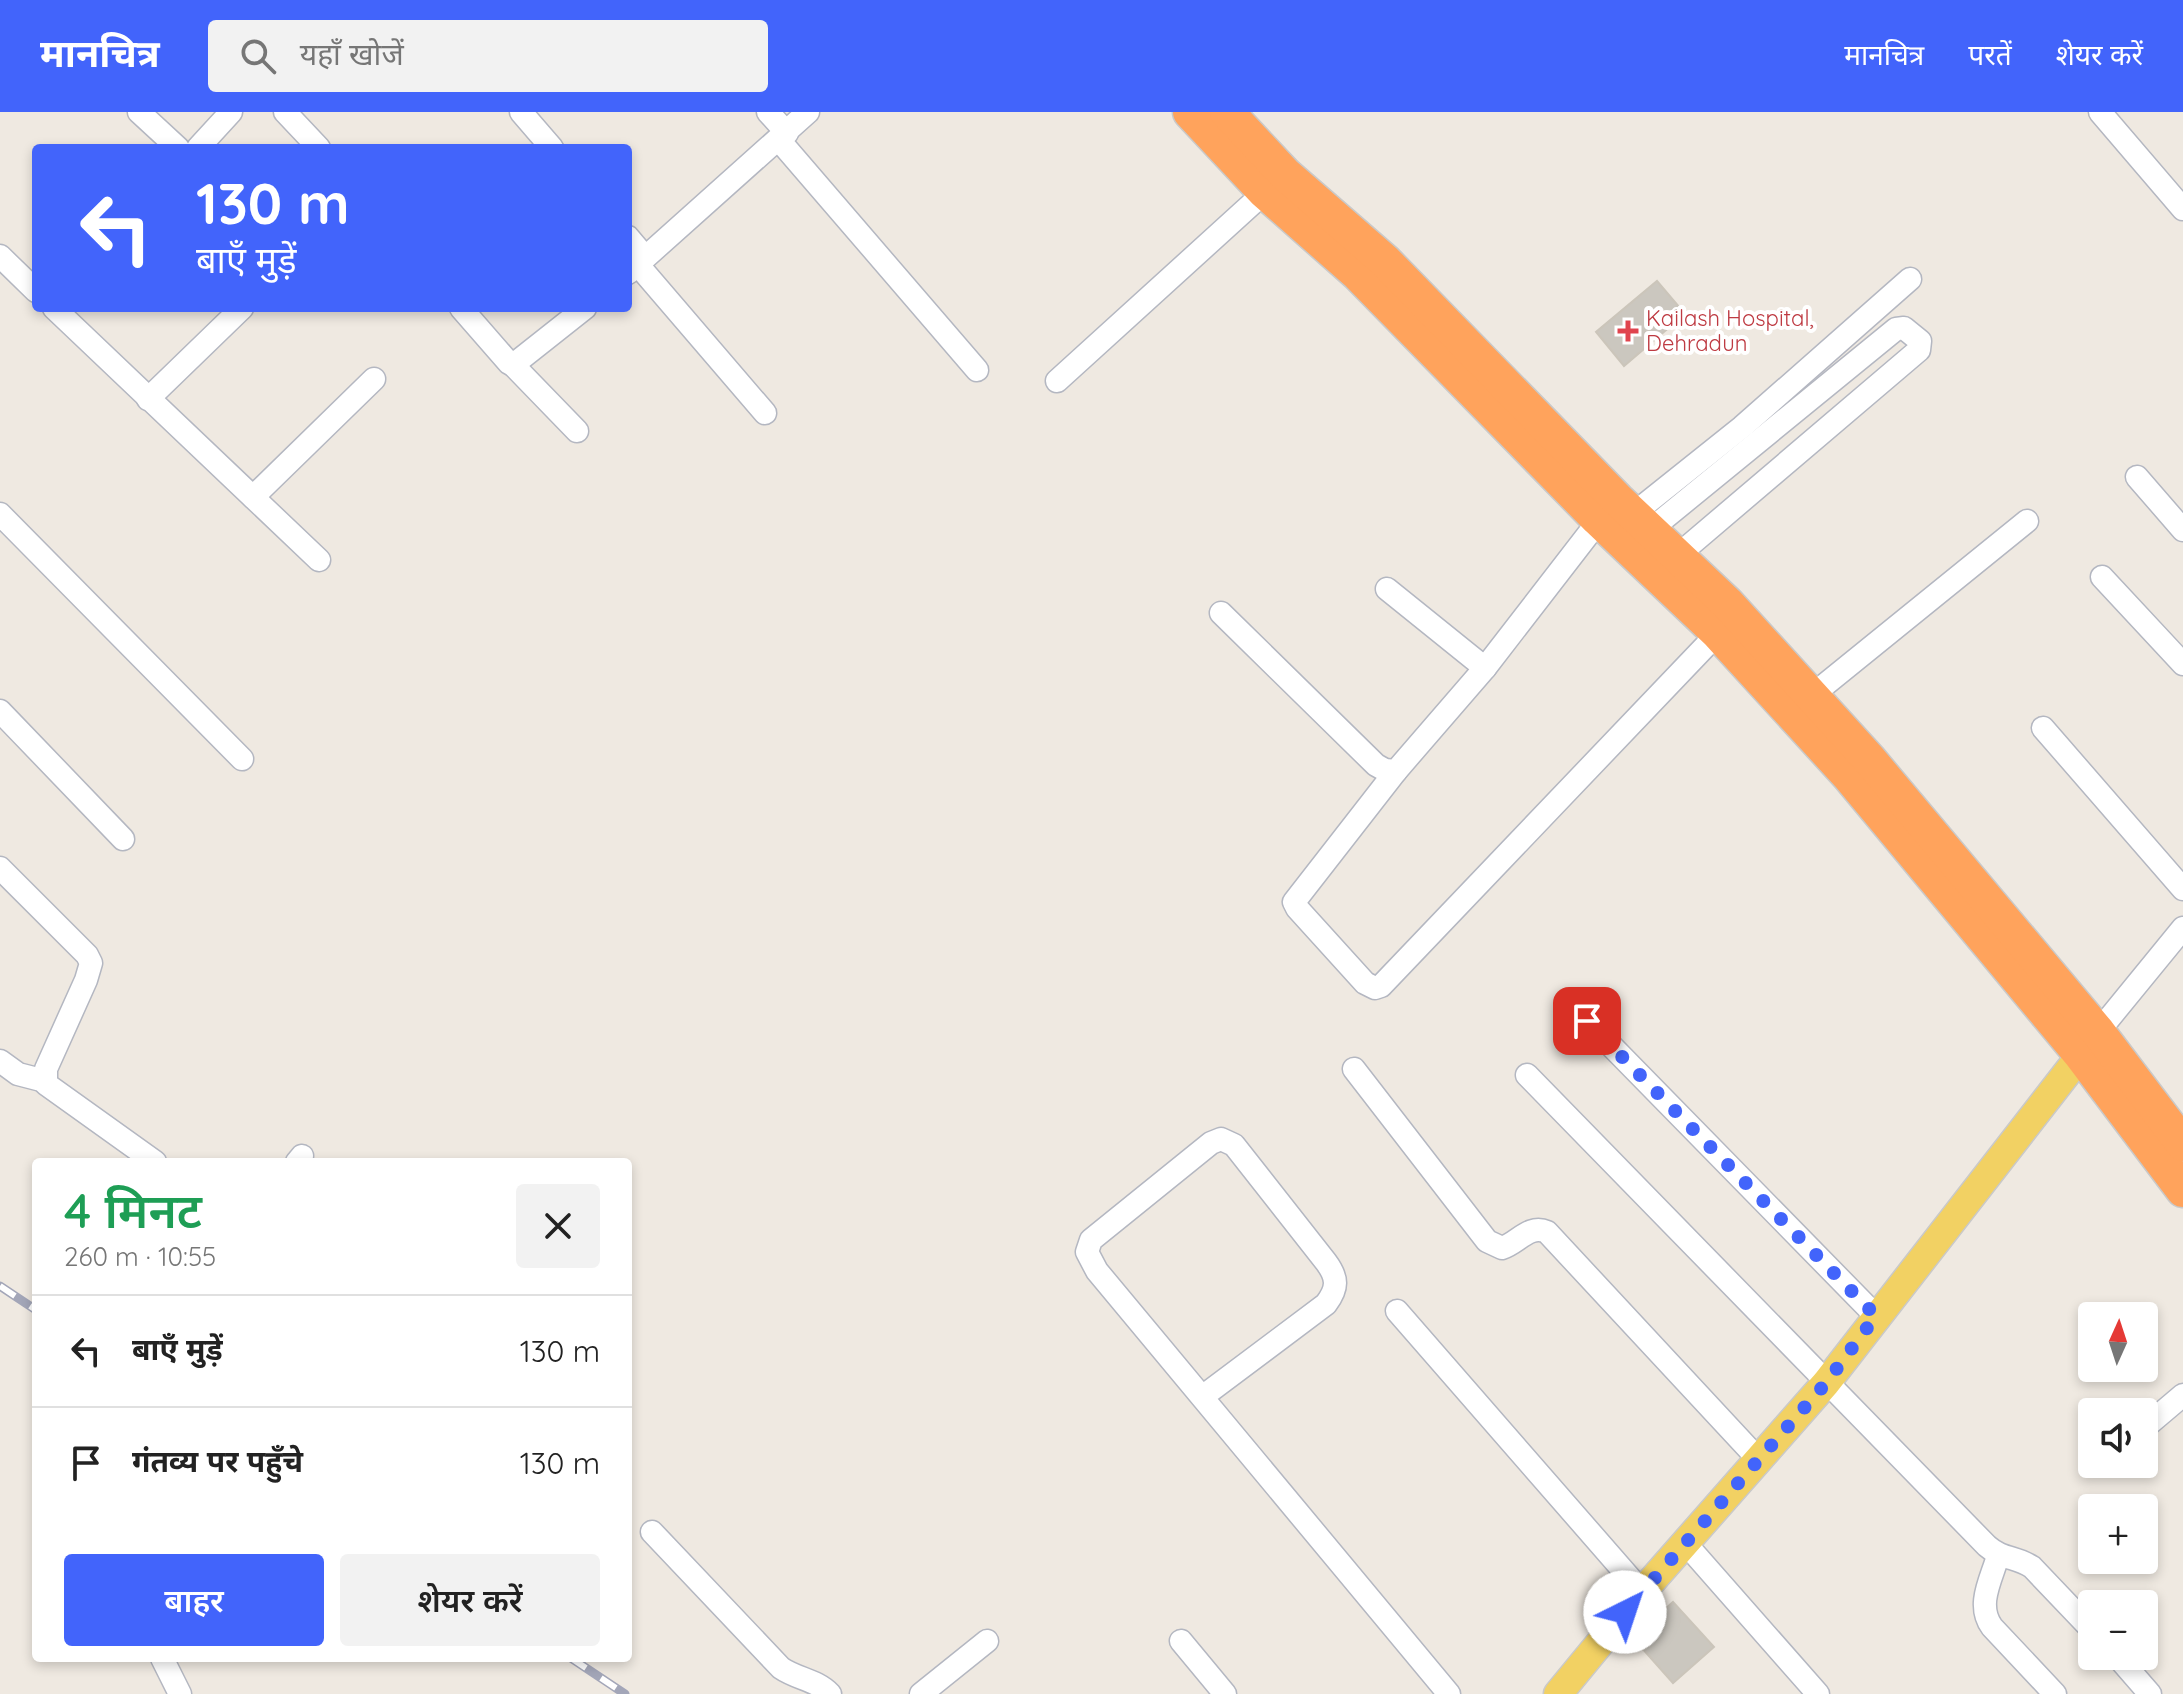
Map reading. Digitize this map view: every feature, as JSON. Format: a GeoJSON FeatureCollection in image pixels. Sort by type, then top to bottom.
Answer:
{"type":"FeatureCollection","features":[{"type":"Feature","properties":{"kind":"highway"},"geometry":{"type":"LineString","coordinates":[[1190,112],[1265,192],[1625,516],[1677,556],[1727,603],[1869,759],[2090,1044],[2183,1190]]}},
{"type":"Feature","properties":{"kind":"highway"},"geometry":{"type":"LineString","coordinates":[[1227,112],[1285,174],[1385,261],[1625,516],[1718,633],[2183,1144]]}},
{"type":"Feature","properties":{"kind":"main road"},"geometry":{"type":"LineString","coordinates":[[1558,1694],[1642,1592],[1826,1383],[2090,1044]]}},
{"type":"Feature","properties":{"kind":"street"},"geometry":{"type":"LineString","coordinates":[[139,112],[174,144]]}},
{"type":"Feature","properties":{"kind":"street"},"geometry":{"type":"LineString","coordinates":[[202,144],[231,112]]}},
{"type":"Feature","properties":{"kind":"street"},"geometry":{"type":"LineString","coordinates":[[285,112],[315,144]]}},
{"type":"Feature","properties":{"kind":"street"},"geometry":{"type":"LineString","coordinates":[[521,112],[549,144]]}},
{"type":"Feature","properties":{"kind":"street"},"geometry":{"type":"LineString","coordinates":[[768,112],[783,136],[977,370]]}},
{"type":"Feature","properties":{"kind":"street"},"geometry":{"type":"LineString","coordinates":[[765,413],[637,265],[808,112]]}},
{"type":"Feature","properties":{"kind":"street"},"geometry":{"type":"LineString","coordinates":[[2101,112],[2183,209]]}},
{"type":"Feature","properties":{"kind":"street"},"geometry":{"type":"LineString","coordinates":[[1057,381],[1265,192]]}},
{"type":"Feature","properties":{"kind":"street"},"geometry":{"type":"LineString","coordinates":[[0,256],[32,287]]}},
{"type":"Feature","properties":{"kind":"street"},"geometry":{"type":"LineString","coordinates":[[1718,633],[1381,986],[1375,988],[1365,983],[1297,908],[1294,902],[1396,771],[1485,668],[1625,516],[1742,427],[1910,279]]}},
{"type":"Feature","properties":{"kind":"street"},"geometry":{"type":"LineString","coordinates":[[58,312],[319,560]]}},
{"type":"Feature","properties":{"kind":"street"},"geometry":{"type":"LineString","coordinates":[[148,399],[238,312]]}},
{"type":"Feature","properties":{"kind":"street"},"geometry":{"type":"LineString","coordinates":[[464,312],[509,363],[577,431]]}},
{"type":"Feature","properties":{"kind":"street"},"geometry":{"type":"LineString","coordinates":[[513,365],[580,312]]}},
{"type":"Feature","properties":{"kind":"street"},"geometry":{"type":"LineString","coordinates":[[1625,516],[1896,329],[1904,328],[1920,341],[1919,350],[1677,556]]}},
{"type":"Feature","properties":{"kind":"street"},"geometry":{"type":"LineString","coordinates":[[253,497],[374,379]]}},
{"type":"Feature","properties":{"kind":"street"},"geometry":{"type":"LineString","coordinates":[[2137,477],[2183,530]]}},
{"type":"Feature","properties":{"kind":"street"},"geometry":{"type":"LineString","coordinates":[[0,514],[242,759]]}},
{"type":"Feature","properties":{"kind":"street"},"geometry":{"type":"LineString","coordinates":[[1811,696],[2027,521]]}},
{"type":"Feature","properties":{"kind":"street"},"geometry":{"type":"LineString","coordinates":[[2102,577],[2183,664]]}},
{"type":"Feature","properties":{"kind":"street"},"geometry":{"type":"LineString","coordinates":[[1387,589],[1485,668]]}},
{"type":"Feature","properties":{"kind":"street"},"geometry":{"type":"LineString","coordinates":[[1221,613],[1376,765],[1396,771]]}},
{"type":"Feature","properties":{"kind":"street"},"geometry":{"type":"LineString","coordinates":[[0,711],[123,839]]}},
{"type":"Feature","properties":{"kind":"street"},"geometry":{"type":"LineString","coordinates":[[2043,728],[2183,889]]}},
{"type":"Feature","properties":{"kind":"street"},"geometry":{"type":"LineString","coordinates":[[0,868],[87,955],[91,963],[46,1069],[45,1081],[149,1158]]}},
{"type":"Feature","properties":{"kind":"street"},"geometry":{"type":"LineString","coordinates":[[2090,1044],[2183,928]]}},
{"type":"Feature","properties":{"kind":"street"},"geometry":{"type":"LineString","coordinates":[[1587,1021],[1876,1316]]}},
{"type":"Feature","properties":{"kind":"street"},"geometry":{"type":"LineString","coordinates":[[0,1061],[18,1074],[45,1081]]}},
{"type":"Feature","properties":{"kind":"street"},"geometry":{"type":"LineString","coordinates":[[1354,1069],[1487,1241],[1502,1248],[1531,1230],[1545,1230],[1759,1460]]}},
{"type":"Feature","properties":{"kind":"street"},"geometry":{"type":"LineString","coordinates":[[1527,1075],[1998,1556],[2032,1567],[2078,1615]]}},
{"type":"Feature","properties":{"kind":"street"},"geometry":{"type":"LineString","coordinates":[[1202,1397],[1326,1304],[1336,1287],[1332,1270],[1308,1239],[1234,1145],[1221,1139],[1211,1143],[1091,1240],[1087,1252],[1097,1271],[1449,1694]]}},
{"type":"Feature","properties":{"kind":"street"},"geometry":{"type":"LineString","coordinates":[[1397,1311],[1642,1592]]}},
{"type":"Feature","properties":{"kind":"street"},"geometry":{"type":"LineString","coordinates":[[2158,1416],[2183,1395]]}},
{"type":"Feature","properties":{"kind":"street"},"geometry":{"type":"LineString","coordinates":[[652,1532],[781,1668],[797,1678],[820,1684],[830,1694]]}},
{"type":"Feature","properties":{"kind":"street"},"geometry":{"type":"LineString","coordinates":[[1686,1544],[1818,1694]]}},
{"type":"Feature","properties":{"kind":"street"},"geometry":{"type":"LineString","coordinates":[[1998,1556],[1984,1604],[1985,1615],[1992,1627],[2055,1694]]}},
{"type":"Feature","properties":{"kind":"street"},"geometry":{"type":"LineString","coordinates":[[921,1694],[987,1641]]}},
{"type":"Feature","properties":{"kind":"street"},"geometry":{"type":"LineString","coordinates":[[1181,1641],[1225,1694]]}},
{"type":"Feature","properties":{"kind":"street"},"geometry":{"type":"LineString","coordinates":[[164,1662],[180,1694]]}},
{"type":"Feature","properties":{"kind":"street"},"geometry":{"type":"LineString","coordinates":[[2129,1670],[2150,1694]]}},
{"type":"Feature","properties":{"kind":"building"},"geometry":{"type":"Polygon","coordinates":[[[1657,281],[1685,314],[1624,366],[1596,332],[1657,281]]]}},
{"type":"Feature","properties":{"kind":"building"},"geometry":{"type":"Polygon","coordinates":[[[1673,1602],[1714,1647],[1673,1683],[1633,1638],[1673,1602]]]}},
{"type":"Feature","properties":{"kind":"railway"},"geometry":{"type":"LineString","coordinates":[[0,1286],[32,1307]]}},
{"type":"Feature","properties":{"kind":"railway"},"geometry":{"type":"LineString","coordinates":[[577,1662],[625,1694]]}},
{"type":"Feature","properties":{"kind":"place","name":"Kailash Hospital, Dehradun"},"geometry":{"type":"Point","coordinates":[1628,331]}},
{"type":"Feature","properties":{"kind":"route"},"geometry":{"type":"LineString","coordinates":[[1587,1021],[1876,1316],[1826,1383],[1625,1612]]}}]}
